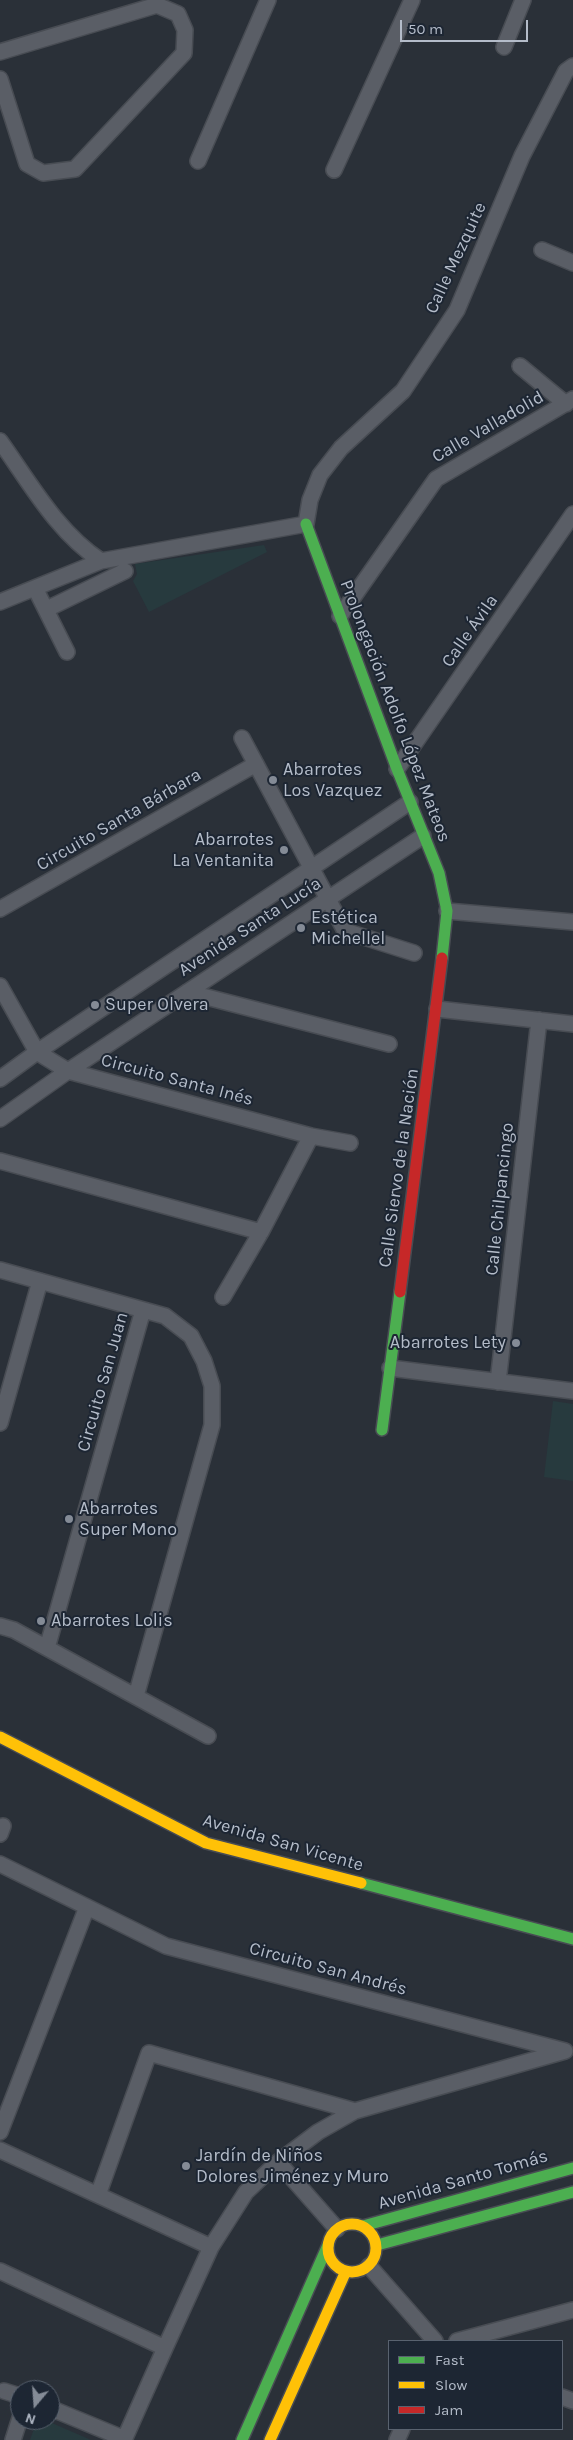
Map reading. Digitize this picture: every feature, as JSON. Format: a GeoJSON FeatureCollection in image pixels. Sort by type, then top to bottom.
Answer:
{"type":"FeatureCollection","features":[{"type":"Feature","properties":{"kind":"street"},"geometry":{"type":"LineString","coordinates":[[198,161],[268,0]]}},
{"type":"Feature","properties":{"kind":"street"},"geometry":{"type":"LineString","coordinates":[[334,170],[412,0]]}},
{"type":"Feature","properties":{"kind":"street"},"geometry":{"type":"LineString","coordinates":[[504,47],[523,0]]}},
{"type":"Feature","properties":{"kind":"street"},"geometry":{"type":"LineString","coordinates":[[0,52],[157,5],[166,4],[178,14],[185,30],[184,53],[76,169],[43,173],[27,164],[3,99],[0,80]]}},
{"type":"Feature","properties":{"kind":"street","name":"Calle Mezquite"},"geometry":{"type":"LineString","coordinates":[[306,524],[310,500],[320,474],[341,448],[403,391],[456,310],[522,156],[566,71],[573,66]]}},
{"type":"Feature","properties":{"kind":"street"},"geometry":{"type":"LineString","coordinates":[[542,250],[572,261]]}},
{"type":"Feature","properties":{"kind":"street"},"geometry":{"type":"LineString","coordinates":[[520,366],[569,402]]}},
{"type":"Feature","properties":{"kind":"street","name":"Calle Valladolid"},"geometry":{"type":"LineString","coordinates":[[340,616],[436,479],[569,402]]}},
{"type":"Feature","properties":{"kind":"street"},"geometry":{"type":"LineString","coordinates":[[0,441],[67,534],[81,548],[101,561]]}},
{"type":"Feature","properties":{"kind":"street","name":"Calle Ávila"},"geometry":{"type":"LineString","coordinates":[[397,768],[573,514]]}},
{"type":"Feature","properties":{"kind":"street"},"geometry":{"type":"LineString","coordinates":[[0,602],[101,561],[306,524]]}},
{"type":"Feature","properties":{"kind":"street","name":"Prolongación Adolfo López Mateos"},"geometry":{"type":"LineString","coordinates":[[306,524],[397,768],[439,873],[447,911]]}},
{"type":"Feature","properties":{"kind":"street"},"geometry":{"type":"LineString","coordinates":[[47,609],[125,571]]}},
{"type":"Feature","properties":{"kind":"street"},"geometry":{"type":"LineString","coordinates":[[35,588],[67,652]]}},
{"type":"Feature","properties":{"kind":"street"},"geometry":{"type":"LineString","coordinates":[[242,738],[345,931],[414,953]]}},
{"type":"Feature","properties":{"kind":"street","name":"Circuito Santa Bárbara"},"geometry":{"type":"LineString","coordinates":[[0,909],[256,764]]}},
{"type":"Feature","properties":{"kind":"street","name":"Avenida Santa Lucía"},"geometry":{"type":"LineString","coordinates":[[0,1079],[37,1052],[410,802]]}},
{"type":"Feature","properties":{"kind":"street","name":"Avenida Santa Lucía"},"geometry":{"type":"LineString","coordinates":[[0,1120],[68,1071],[423,836]]}},
{"type":"Feature","properties":{"kind":"street"},"geometry":{"type":"LineString","coordinates":[[447,911],[573,922]]}},
{"type":"Feature","properties":{"kind":"street","name":"Calle Siervo de la Nación"},"geometry":{"type":"LineString","coordinates":[[382,1430],[437,1009],[447,911]]}},
{"type":"Feature","properties":{"kind":"street"},"geometry":{"type":"LineString","coordinates":[[0,986],[37,1052]]}},
{"type":"Feature","properties":{"kind":"street"},"geometry":{"type":"LineString","coordinates":[[187,992],[389,1044]]}},
{"type":"Feature","properties":{"kind":"street"},"geometry":{"type":"LineString","coordinates":[[437,1009],[573,1024]]}},
{"type":"Feature","properties":{"kind":"street","name":"Calle Chilpancingo"},"geometry":{"type":"LineString","coordinates":[[498,1382],[539,1020]]}},
{"type":"Feature","properties":{"kind":"street","name":"Circuito Santa Inés"},"geometry":{"type":"LineString","coordinates":[[37,1052],[68,1071],[311,1136],[350,1143]]}},
{"type":"Feature","properties":{"kind":"street"},"geometry":{"type":"LineString","coordinates":[[223,1297],[261,1232],[311,1136]]}},
{"type":"Feature","properties":{"kind":"street"},"geometry":{"type":"LineString","coordinates":[[0,1161],[261,1232]]}},
{"type":"Feature","properties":{"kind":"street"},"geometry":{"type":"LineString","coordinates":[[0,1270],[143,1310]]}},
{"type":"Feature","properties":{"kind":"street"},"geometry":{"type":"LineString","coordinates":[[0,1423],[40,1281]]}},
{"type":"Feature","properties":{"kind":"street","name":"Circuito San Juan"},"geometry":{"type":"LineString","coordinates":[[46,1648],[143,1310],[165,1316],[191,1336],[204,1360],[212,1386],[212,1425],[136,1696]]}},
{"type":"Feature","properties":{"kind":"street"},"geometry":{"type":"LineString","coordinates":[[390,1368],[573,1391]]}},
{"type":"Feature","properties":{"kind":"street"},"geometry":{"type":"LineString","coordinates":[[0,1626],[14,1630],[208,1736]]}},
{"type":"Feature","properties":{"kind":"street","name":"Avenida San Vicente"},"geometry":{"type":"LineString","coordinates":[[0,1737],[206,1843],[573,1939]]}},
{"type":"Feature","properties":{"kind":"street","name":"Circuito San Andrés"},"geometry":{"type":"LineString","coordinates":[[0,1864],[166,1946],[569,2050]]}},
{"type":"Feature","properties":{"kind":"street"},"geometry":{"type":"LineString","coordinates":[[0,2132],[87,1907]]}},
{"type":"Feature","properties":{"kind":"street","name":"Circuito San Andrés"},"geometry":{"type":"LineString","coordinates":[[124,2440],[211,2247],[246,2192],[278,2162],[318,2132],[355,2111],[569,2050]]}},
{"type":"Feature","properties":{"kind":"street"},"geometry":{"type":"LineString","coordinates":[[98,2195],[149,2053],[355,2111]]}},
{"type":"Feature","properties":{"kind":"street"},"geometry":{"type":"LineString","coordinates":[[0,2150],[211,2247]]}},
{"type":"Feature","properties":{"kind":"street"},"geometry":{"type":"LineString","coordinates":[[278,2162],[337,2229]]}},
{"type":"Feature","properties":{"kind":"street","name":"Avenida Santo Tomás"},"geometry":{"type":"LineString","coordinates":[[363,2226],[573,2168]]}},
{"type":"Feature","properties":{"kind":"street"},"geometry":{"type":"LineString","coordinates":[[377,2245],[573,2192]]}},
{"type":"Feature","properties":{"kind":"street"},"geometry":{"type":"LineString","coordinates":[[242,2440],[333,2233],[350,2223],[363,2226],[370,2231],[377,2245],[376,2253],[369,2266],[358,2271],[346,2271],[334,2263],[328,2250],[328,2245]]}},
{"type":"Feature","properties":{"kind":"street"},"geometry":{"type":"LineString","coordinates":[[369,2266],[434,2340]]}},
{"type":"Feature","properties":{"kind":"street"},"geometry":{"type":"LineString","coordinates":[[0,2271],[165,2348]]}},
{"type":"Feature","properties":{"kind":"street"},"geometry":{"type":"LineString","coordinates":[[270,2440],[346,2271]]}},
{"type":"Feature","properties":{"kind":"street"},"geometry":{"type":"LineString","coordinates":[[461,2340],[573,2310]]}},
{"type":"Feature","properties":{"kind":"street"},"geometry":{"type":"LineString","coordinates":[[4,2391],[10,2393]]}},
{"type":"Feature","properties":{"kind":"street"},"geometry":{"type":"LineString","coordinates":[[60,2412],[124,2440]]}},
{"type":"Feature","properties":{"kind":"green space"},"geometry":{"type":"Polygon","coordinates":[[[264,545],[267,552],[149,612],[133,581],[137,574],[135,564],[264,545]]]}},
{"type":"Feature","properties":{"kind":"green space"},"geometry":{"type":"Polygon","coordinates":[[[553,1401],[573,1404],[573,1481],[544,1477],[553,1401]]]}},
{"type":"Feature","properties":{"kind":"green space"},"geometry":{"type":"Polygon","coordinates":[[[60,2427],[91,2440],[30,2440],[34,2430],[60,2430],[60,2427]]]}},
{"type":"Feature","properties":{"kind":"traffic: fast"},"geometry":{"type":"LineString","coordinates":[[306,524],[397,769],[439,873],[447,911],[442,958]]}},
{"type":"Feature","properties":{"kind":"traffic: fast"},"geometry":{"type":"LineString","coordinates":[[382,1430],[400,1292]]}},
{"type":"Feature","properties":{"kind":"traffic: fast"},"geometry":{"type":"LineString","coordinates":[[361,1883],[573,1939]]}},
{"type":"Feature","properties":{"kind":"traffic: fast"},"geometry":{"type":"LineString","coordinates":[[363,2226],[573,2168]]}},
{"type":"Feature","properties":{"kind":"traffic: fast"},"geometry":{"type":"LineString","coordinates":[[377,2245],[573,2192]]}},
{"type":"Feature","properties":{"kind":"traffic: fast"},"geometry":{"type":"LineString","coordinates":[[242,2440],[328,2245]]}},
{"type":"Feature","properties":{"kind":"traffic: slow"},"geometry":{"type":"LineString","coordinates":[[0,1737],[206,1843],[361,1883]]}},
{"type":"Feature","properties":{"kind":"traffic: slow"},"geometry":{"type":"LineString","coordinates":[[347,2224],[357,2224],[369,2231],[376,2243],[376,2248],[376,2253],[369,2265],[357,2272],[347,2272],[339,2268],[332,2261],[328,2253],[328,2243],[332,2235],[339,2228],[347,2224]]}},
{"type":"Feature","properties":{"kind":"traffic: slow"},"geometry":{"type":"LineString","coordinates":[[270,2440],[346,2271]]}},
{"type":"Feature","properties":{"kind":"traffic: jam"},"geometry":{"type":"LineString","coordinates":[[400,1292],[442,958]]}},
{"type":"Feature","properties":{"kind":"place","name":"Abarrotes Los Vazquez"},"geometry":{"type":"Point","coordinates":[273,780]}},
{"type":"Feature","properties":{"kind":"place","name":"Abarrotes La Ventanita"},"geometry":{"type":"Point","coordinates":[284,850]}},
{"type":"Feature","properties":{"kind":"place","name":"Estética Michellel"},"geometry":{"type":"Point","coordinates":[301,928]}},
{"type":"Feature","properties":{"kind":"place","name":"Super Olvera"},"geometry":{"type":"Point","coordinates":[95,1005]}},
{"type":"Feature","properties":{"kind":"place","name":"Abarrotes Lety"},"geometry":{"type":"Point","coordinates":[516,1343]}},
{"type":"Feature","properties":{"kind":"place","name":"Abarrotes Super Mono"},"geometry":{"type":"Point","coordinates":[69,1519]}},
{"type":"Feature","properties":{"kind":"place","name":"Abarrotes Lolis"},"geometry":{"type":"Point","coordinates":[41,1621]}},
{"type":"Feature","properties":{"kind":"place","name":"Jardín de Niños Dolores Jiménez y Muro"},"geometry":{"type":"Point","coordinates":[186,2166]}}]}
